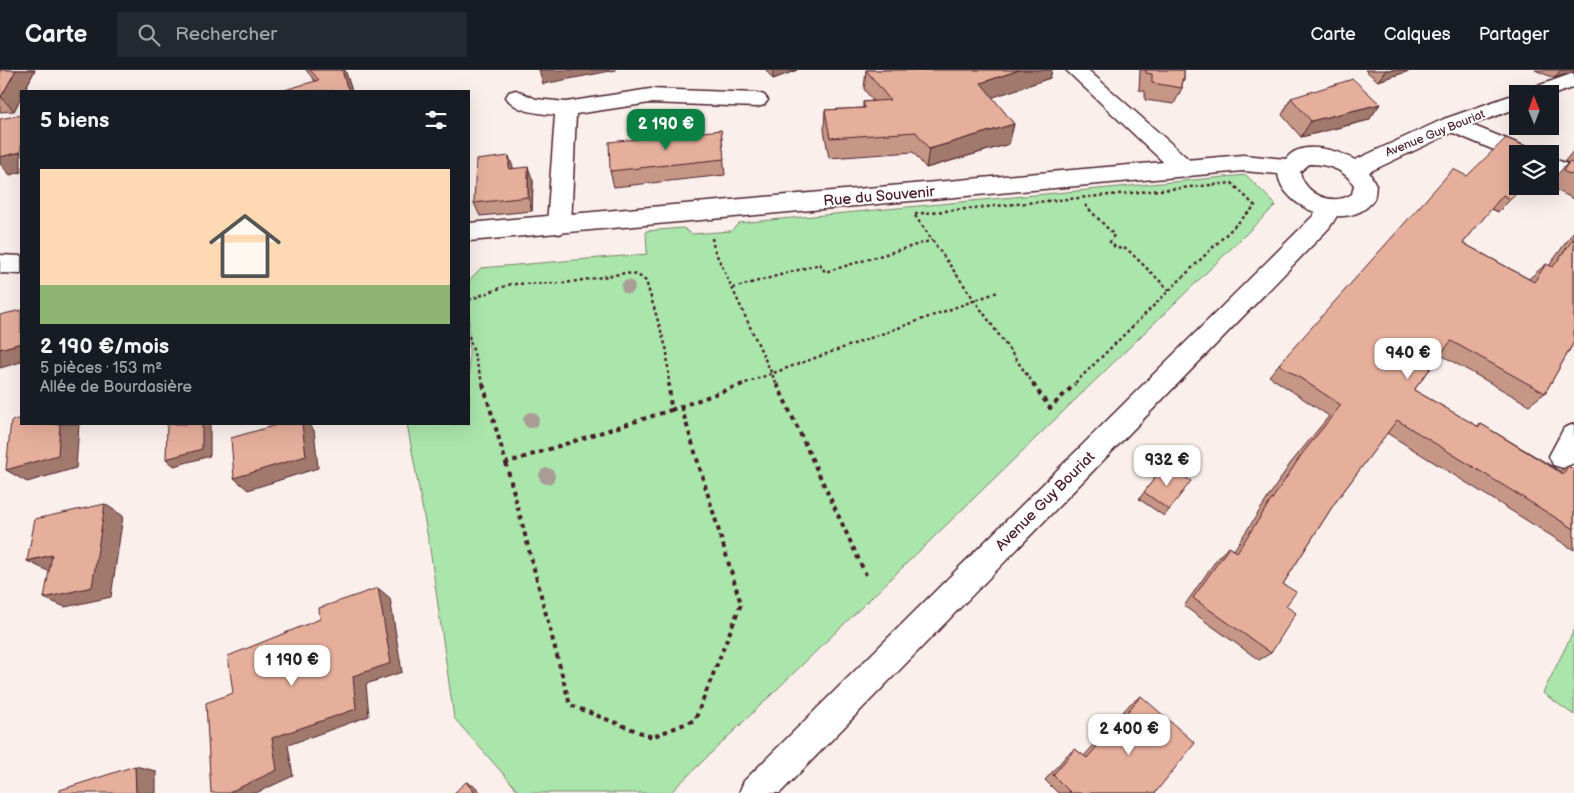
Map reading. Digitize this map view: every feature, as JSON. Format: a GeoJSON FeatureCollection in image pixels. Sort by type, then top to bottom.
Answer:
{"type":"FeatureCollection","features":[{"type":"Feature","properties":{"kind":"street"},"geometry":{"type":"LineString","coordinates":[[1076,70],[1185,169]]}},
{"type":"Feature","properties":{"kind":"street"},"geometry":{"type":"LineString","coordinates":[[1559,86],[1574,80]]}},
{"type":"Feature","properties":{"kind":"street"},"geometry":{"type":"LineString","coordinates":[[516,97],[532,104],[566,109],[650,96],[757,100]]}},
{"type":"Feature","properties":{"kind":"street","name":"Avenue Guy Bouriat"},"geometry":{"type":"LineString","coordinates":[[1354,170],[1388,152],[1452,124],[1509,103]]}},
{"type":"Feature","properties":{"kind":"street"},"geometry":{"type":"LineString","coordinates":[[559,225],[566,109]]}},
{"type":"Feature","properties":{"kind":"street"},"geometry":{"type":"LineString","coordinates":[[1452,124],[1509,148]]}},
{"type":"Feature","properties":{"kind":"street"},"geometry":{"type":"LineString","coordinates":[[1319,156],[1338,160],[1354,170],[1365,186],[1363,198],[1352,206],[1328,207],[1315,203],[1298,192],[1289,179],[1290,167],[1303,157],[1319,156]]}},
{"type":"Feature","properties":{"kind":"street","name":"Rue du Souvenir"},"geometry":{"type":"LineString","coordinates":[[470,232],[1243,163],[1290,167]]}},
{"type":"Feature","properties":{"kind":"street"},"geometry":{"type":"LineString","coordinates":[[1559,169],[1574,176]]}},
{"type":"Feature","properties":{"kind":"street","name":"Avenue Guy Bouriat"},"geometry":{"type":"LineString","coordinates":[[756,793],[1321,222],[1327,213],[1328,207]]}},
{"type":"Feature","properties":{"kind":"street"},"geometry":{"type":"LineString","coordinates":[[0,264],[20,265]]}},
{"type":"Feature","properties":{"kind":"path"},"geometry":{"type":"LineString","coordinates":[[733,288],[820,264],[825,272],[933,240],[1050,408],[1256,206],[1243,194]]}},
{"type":"Feature","properties":{"kind":"path"},"geometry":{"type":"LineString","coordinates":[[1078,198],[1114,236],[1110,242],[1116,248],[1127,249],[1170,291]]}},
{"type":"Feature","properties":{"kind":"path"},"geometry":{"type":"LineString","coordinates":[[711,233],[714,249],[866,575]]}},
{"type":"Feature","properties":{"kind":"path"},"geometry":{"type":"LineString","coordinates":[[470,300],[511,284],[565,283],[626,273],[638,275],[646,281],[667,352],[671,410]]}},
{"type":"Feature","properties":{"kind":"path"},"geometry":{"type":"LineString","coordinates":[[506,463],[671,410],[998,292]]}},
{"type":"Feature","properties":{"kind":"path"},"geometry":{"type":"LineString","coordinates":[[470,339],[506,463],[570,706],[652,737],[695,720],[741,604],[681,406]]}},
{"type":"Feature","properties":{"kind":"green space"},"geometry":{"type":"Polygon","coordinates":[[[1246,175],[1276,205],[670,793],[520,793],[454,718],[430,549],[407,425],[470,425],[470,279],[481,268],[647,254],[646,231],[683,228],[692,234],[731,231],[739,223],[1246,175]]]}},
{"type":"Feature","properties":{"kind":"green space"},"geometry":{"type":"Polygon","coordinates":[[[1574,630],[1574,715],[1543,693],[1574,630]]]}},
{"type":"Feature","properties":{"kind":"building"},"geometry":{"type":"Polygon","coordinates":[[[0,70],[16,70],[1,97],[0,97],[0,70]]]}},
{"type":"Feature","properties":{"kind":"building"},"geometry":{"type":"Polygon","coordinates":[[[310,70],[342,70],[349,90],[284,90],[319,80],[310,70]]]}},
{"type":"Feature","properties":{"kind":"building"},"geometry":{"type":"Polygon","coordinates":[[[866,70],[1019,70],[981,83],[1014,124],[929,149],[916,132],[830,138],[825,110],[865,108],[863,102],[890,100],[866,70]]]}},
{"type":"Feature","properties":{"kind":"building"},"geometry":{"type":"Polygon","coordinates":[[[1146,70],[1184,70],[1182,88],[1152,83],[1152,74],[1146,73],[1146,70]]]}},
{"type":"Feature","properties":{"kind":"building"},"geometry":{"type":"Polygon","coordinates":[[[1353,79],[1380,104],[1311,121],[1291,98],[1353,79]]]}},
{"type":"Feature","properties":{"kind":"building"},"geometry":{"type":"Polygon","coordinates":[[[20,115],[20,152],[0,157],[0,119],[20,115]]]}},
{"type":"Feature","properties":{"kind":"building"},"geometry":{"type":"Polygon","coordinates":[[[721,130],[724,159],[610,171],[609,142],[721,130]]]}},
{"type":"Feature","properties":{"kind":"building"},"geometry":{"type":"Polygon","coordinates":[[[1506,138],[1523,145],[1509,145],[1509,195],[1515,195],[1511,199],[1503,195],[1463,243],[1534,282],[1546,264],[1553,267],[1574,238],[1574,342],[1545,393],[1451,341],[1414,390],[1479,427],[1481,424],[1563,474],[1568,466],[1574,470],[1574,529],[1397,420],[1334,504],[1283,584],[1296,592],[1286,606],[1296,613],[1271,653],[1193,598],[1229,547],[1237,552],[1302,454],[1341,405],[1279,364],[1453,169],[1467,176],[1506,138]]]}},
{"type":"Feature","properties":{"kind":"building"},"geometry":{"type":"Polygon","coordinates":[[[509,156],[509,169],[528,167],[528,197],[474,203],[476,160],[509,156]]]}},
{"type":"Feature","properties":{"kind":"building"},"geometry":{"type":"Polygon","coordinates":[[[1569,162],[1574,164],[1574,176],[1563,171],[1569,162]]]}},
{"type":"Feature","properties":{"kind":"building"},"geometry":{"type":"Polygon","coordinates":[[[20,310],[20,343],[0,349],[0,315],[20,310]]]}},
{"type":"Feature","properties":{"kind":"building"},"geometry":{"type":"Polygon","coordinates":[[[20,418],[20,425],[60,425],[58,455],[6,470],[11,421],[20,418]]]}},
{"type":"Feature","properties":{"kind":"building"},"geometry":{"type":"Polygon","coordinates":[[[167,425],[202,425],[202,449],[166,459],[167,425]]]}},
{"type":"Feature","properties":{"kind":"building"},"geometry":{"type":"Polygon","coordinates":[[[276,425],[302,425],[306,456],[234,478],[231,438],[276,425]]]}},
{"type":"Feature","properties":{"kind":"building"},"geometry":{"type":"Polygon","coordinates":[[[1165,465],[1191,481],[1169,510],[1144,492],[1165,465]]]}},
{"type":"Feature","properties":{"kind":"building"},"geometry":{"type":"Polygon","coordinates":[[[105,504],[92,587],[44,598],[52,555],[27,561],[35,519],[105,504]]]}},
{"type":"Feature","properties":{"kind":"building"},"geometry":{"type":"Polygon","coordinates":[[[378,588],[391,663],[353,676],[356,709],[272,738],[277,770],[228,793],[211,793],[206,703],[233,693],[228,656],[320,619],[319,608],[378,588]]]}},
{"type":"Feature","properties":{"kind":"building"},"geometry":{"type":"Polygon","coordinates":[[[1141,696],[1195,743],[1155,793],[1071,793],[1053,775],[1075,749],[1087,758],[1141,696]]]}},
{"type":"Feature","properties":{"kind":"building"},"geometry":{"type":"Polygon","coordinates":[[[135,766],[136,793],[60,793],[60,790],[135,766]]]}},
{"type":"Feature","properties":{"kind":"building"},"geometry":{"type":"Polygon","coordinates":[[[466,782],[475,793],[454,793],[466,782]]]}}]}
